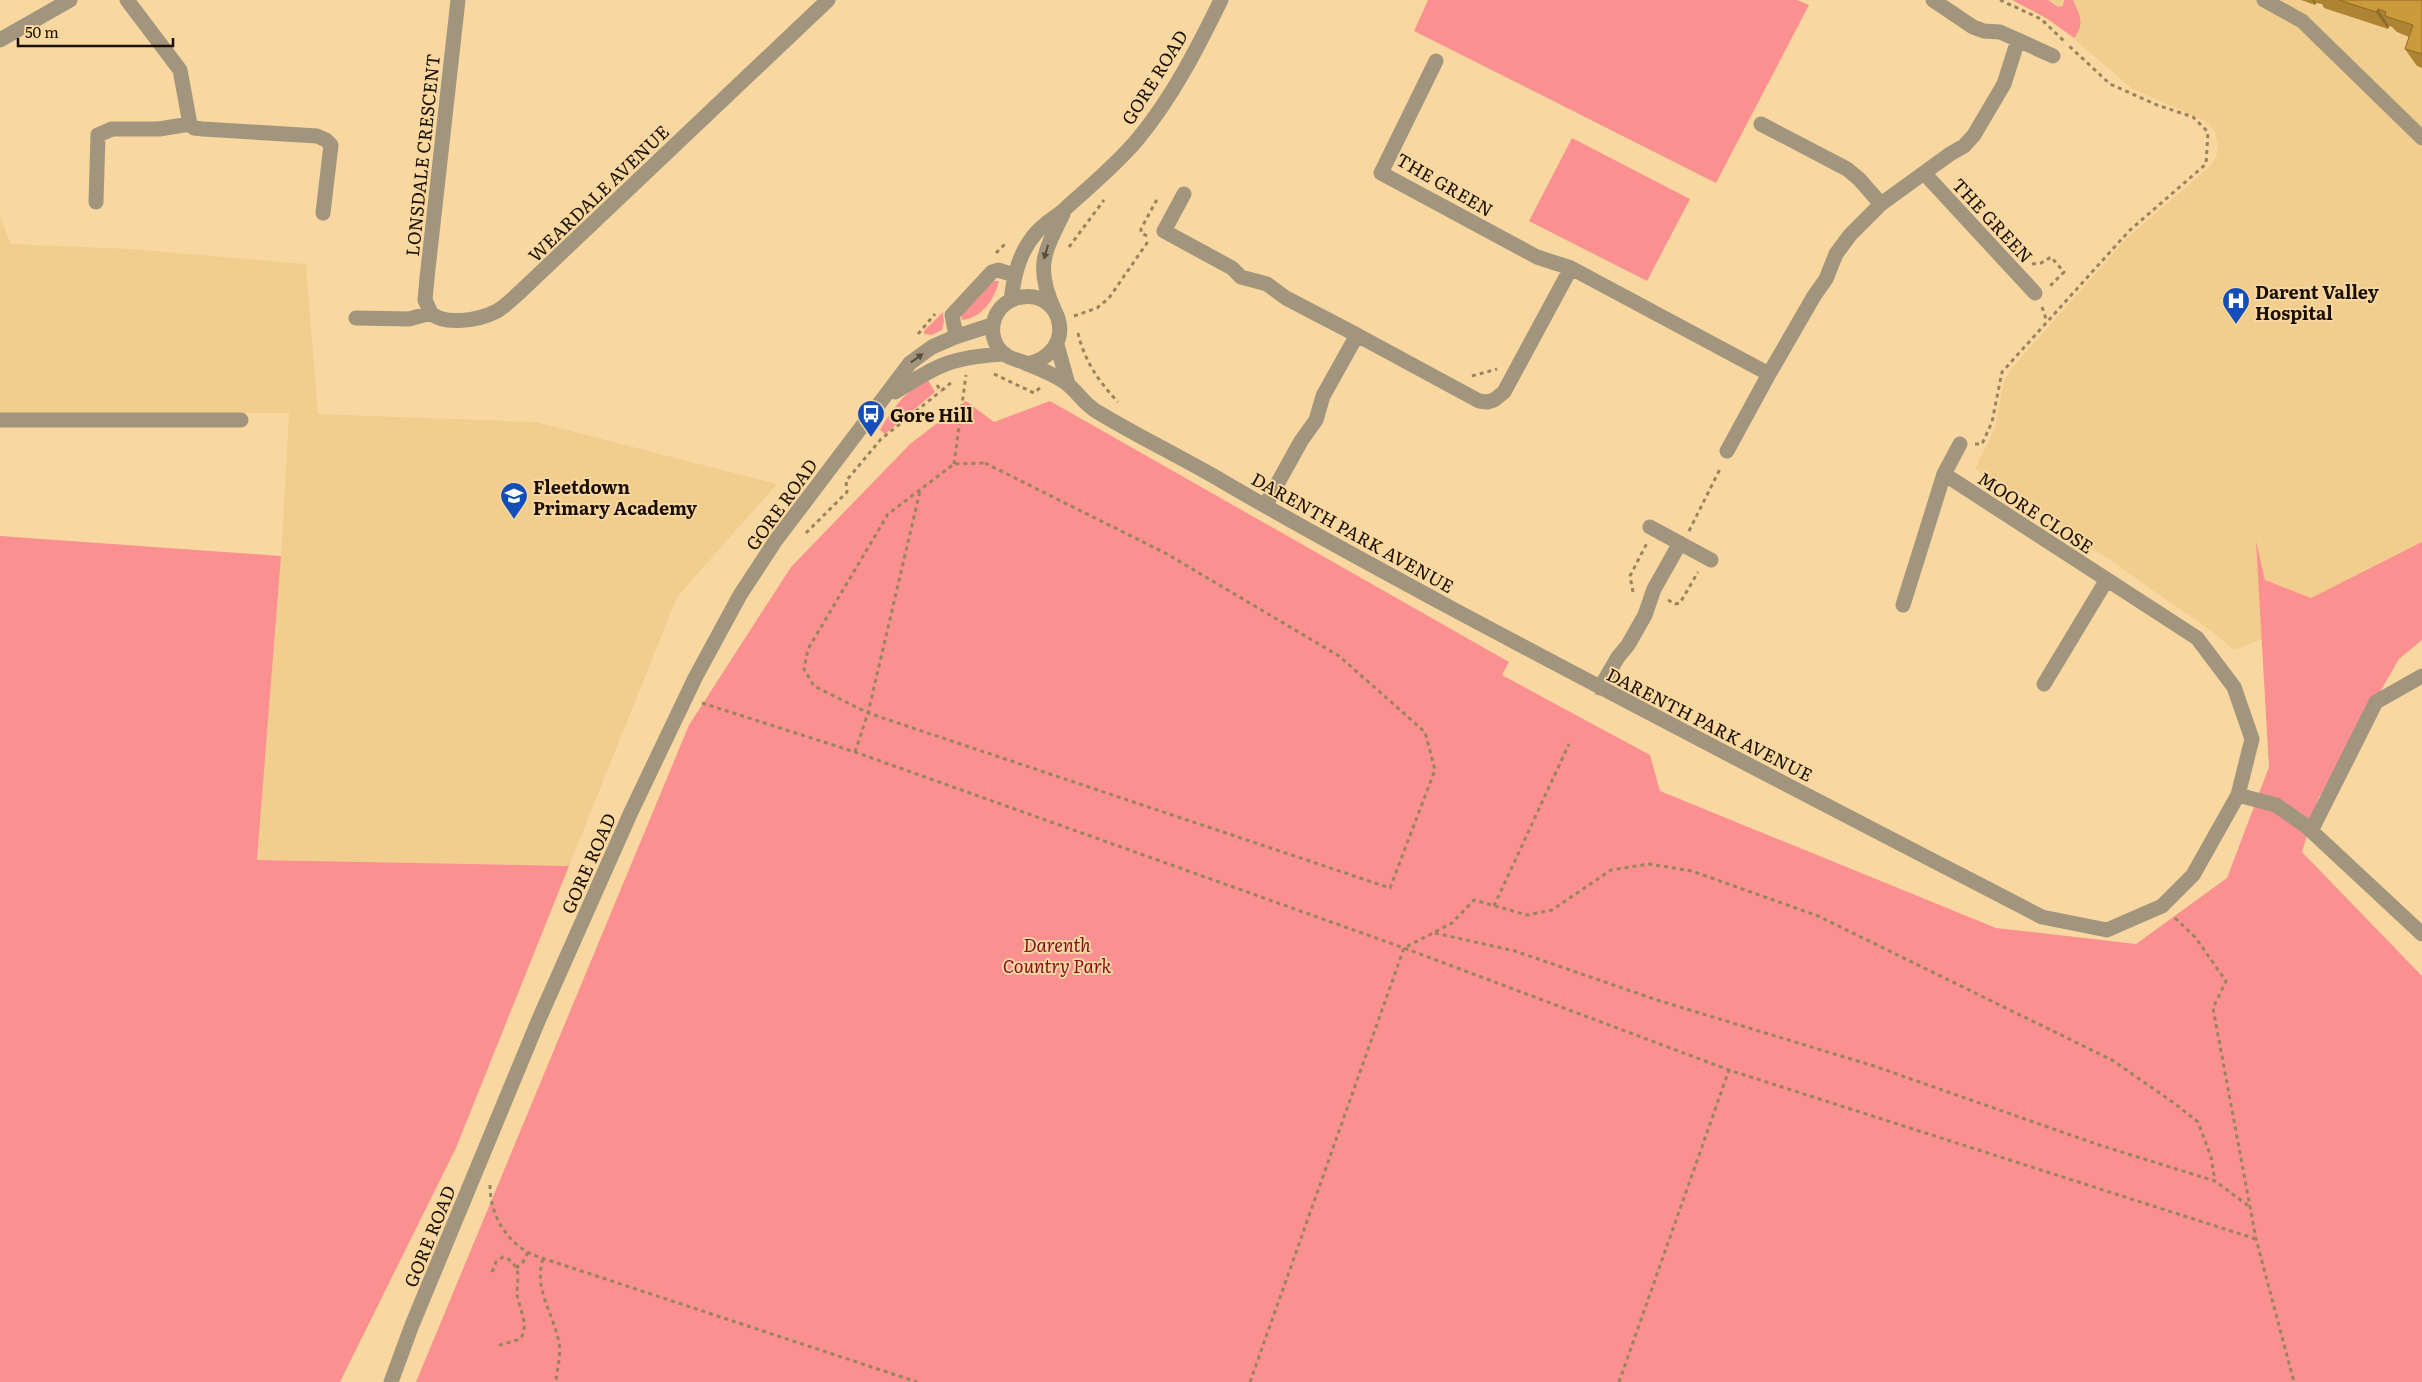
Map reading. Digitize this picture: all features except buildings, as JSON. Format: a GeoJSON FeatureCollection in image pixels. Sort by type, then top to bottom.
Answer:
{"type":"FeatureCollection","features":[{"type":"Feature","properties":{"kind":"street"},"geometry":{"type":"LineString","coordinates":[[0,40],[70,0]]}},
{"type":"Feature","properties":{"kind":"street"},"geometry":{"type":"LineString","coordinates":[[127,0],[180,70],[190,124],[194,128],[316,136],[326,140],[331,145],[323,213]]}},
{"type":"Feature","properties":{"kind":"street","name":"LONSDALE CRESCENT"},"geometry":{"type":"LineString","coordinates":[[431,313],[425,300],[458,0]]}},
{"type":"Feature","properties":{"kind":"street","name":"WEARDALE AVENUE"},"geometry":{"type":"LineString","coordinates":[[356,318],[409,319],[431,313],[443,319],[471,319],[489,315],[505,306],[828,0]]}},
{"type":"Feature","properties":{"kind":"street","name":"GORE ROAD"},"geometry":{"type":"LineString","coordinates":[[1011,300],[1014,274],[1025,249],[1036,232],[1120,160],[1157,115],[1189,63],[1221,0]]}},
{"type":"Feature","properties":{"kind":"street"},"geometry":{"type":"LineString","coordinates":[[1933,0],[1973,27],[1984,32],[2000,32],[2053,56]]}},
{"type":"Feature","properties":{"kind":"street"},"geometry":{"type":"LineString","coordinates":[[2264,0],[2302,22],[2422,138]]}},
{"type":"Feature","properties":{"kind":"street","name":"THE GREEN"},"geometry":{"type":"LineString","coordinates":[[1723,456],[1814,296],[1826,279],[1840,249],[1863,221],[1881,204],[1964,146],[1974,135],[2004,84],[2018,40]]}},
{"type":"Feature","properties":{"kind":"street","name":"THE GREEN"},"geometry":{"type":"LineString","coordinates":[[1436,61],[1381,173],[1537,257],[1571,268],[1769,374]]}},
{"type":"Feature","properties":{"kind":"street"},"geometry":{"type":"LineString","coordinates":[[96,202],[98,135],[112,129],[159,129],[190,124]]}},
{"type":"Feature","properties":{"kind":"street"},"geometry":{"type":"LineString","coordinates":[[1761,124],[1847,169],[1859,179],[1881,204]]}},
{"type":"Feature","properties":{"kind":"street","name":"THE GREEN"},"geometry":{"type":"LineString","coordinates":[[1924,173],[2040,292]]}},
{"type":"Feature","properties":{"kind":"street"},"geometry":{"type":"LineString","coordinates":[[1184,194],[1164,232],[1232,268],[1241,277],[1267,284],[1281,303],[1357,336],[1479,401],[1494,407],[1571,268]]}},
{"type":"Feature","properties":{"kind":"street","name":"GORE ROAD"},"geometry":{"type":"LineString","coordinates":[[1056,313],[1044,287],[1043,269],[1050,240],[1066,208]]}},
{"type":"Feature","properties":{"kind":"street"},"geometry":{"type":"LineString","coordinates":[[956,336],[952,315],[992,272],[998,270],[1014,274]]}},
{"type":"Feature","properties":{"kind":"street"},"geometry":{"type":"LineString","coordinates":[[1023,296],[1036,297],[1047,303],[1056,313],[1060,326],[1057,345],[1049,355],[1039,361],[1027,364],[1004,354],[994,340],[992,326],[996,315],[1011,300],[1023,296]]}},
{"type":"Feature","properties":{"kind":"street","name":"GORE ROAD"},"geometry":{"type":"LineString","coordinates":[[391,1382],[412,1325],[539,1019],[631,812],[695,678],[736,602],[776,540],[888,396],[910,363],[932,347],[956,336],[992,326]]}},
{"type":"Feature","properties":{"kind":"street"},"geometry":{"type":"LineString","coordinates":[[1264,506],[1301,441],[1316,420],[1324,396],[1357,336]]}},
{"type":"Feature","properties":{"kind":"street","name":"DARENTH PARK AVENUE"},"geometry":{"type":"LineString","coordinates":[[1057,345],[1068,384]]}},
{"type":"Feature","properties":{"kind":"street","name":"GORE ROAD"},"geometry":{"type":"LineString","coordinates":[[888,396],[928,370],[943,363],[971,356],[1004,354]]}},
{"type":"Feature","properties":{"kind":"street","name":"DARENTH PARK AVENUE"},"geometry":{"type":"LineString","coordinates":[[1027,364],[1068,384],[1093,409],[1179,456],[1264,506],[1600,688],[2042,917],[2107,930],[2162,906],[2193,875],[2238,795]]}},
{"type":"Feature","properties":{"kind":"street"},"geometry":{"type":"LineString","coordinates":[[0,420],[35,418],[241,420]]}},
{"type":"Feature","properties":{"kind":"street"},"geometry":{"type":"LineString","coordinates":[[1904,605],[1944,474],[1960,444]]}},
{"type":"Feature","properties":{"kind":"street","name":"MOORE CLOSE"},"geometry":{"type":"LineString","coordinates":[[1944,474],[2106,581],[2198,638],[2234,687],[2252,739],[2238,795]]}},
{"type":"Feature","properties":{"kind":"street"},"geometry":{"type":"LineString","coordinates":[[1650,526],[1711,560]]}},
{"type":"Feature","properties":{"kind":"street"},"geometry":{"type":"LineString","coordinates":[[1600,688],[1640,624],[1654,589],[1680,543]]}},
{"type":"Feature","properties":{"kind":"street"},"geometry":{"type":"LineString","coordinates":[[2044,684],[2106,581]]}},
{"type":"Feature","properties":{"kind":"street"},"geometry":{"type":"LineString","coordinates":[[2311,831],[2376,702],[2422,676]]}},
{"type":"Feature","properties":{"kind":"street"},"geometry":{"type":"LineString","coordinates":[[2238,795],[2276,805],[2311,831],[2422,934]]}},
{"type":"Feature","properties":{"kind":"path"},"geometry":{"type":"LineString","coordinates":[[1960,444],[1982,444],[1992,422],[2002,372],[2129,231],[2206,164],[2208,132],[2193,117],[2157,106],[2110,84],[2041,19],[2000,0]]}},
{"type":"Feature","properties":{"kind":"path"},"geometry":{"type":"LineString","coordinates":[[1074,316],[1101,305],[1119,286],[1150,237],[1141,232],[1140,229],[1156,201],[1166,202]]}},
{"type":"Feature","properties":{"kind":"path"},"geometry":{"type":"LineString","coordinates":[[994,254],[1010,239]]}},
{"type":"Feature","properties":{"kind":"path"},"geometry":{"type":"LineString","coordinates":[[2027,262],[2038,264],[2051,257],[2064,272],[2040,292]]}},
{"type":"Feature","properties":{"kind":"path"},"geometry":{"type":"LineString","coordinates":[[1466,376],[1483,374],[1502,366]]}},
{"type":"Feature","properties":{"kind":"path"},"geometry":{"type":"LineString","coordinates":[[954,464],[966,374]]}},
{"type":"Feature","properties":{"kind":"path"},"geometry":{"type":"LineString","coordinates":[[800,538],[848,492],[846,481],[881,439],[941,391]]}},
{"type":"Feature","properties":{"kind":"path"},"geometry":{"type":"LineString","coordinates":[[1680,543],[1688,533],[1720,471],[1723,456]]}},
{"type":"Feature","properties":{"kind":"path"},"geometry":{"type":"LineString","coordinates":[[985,463],[1167,554],[1339,656],[1425,732],[1435,770],[1390,888],[868,713],[814,686],[804,669],[808,649],[888,514],[954,464],[985,463]]}},
{"type":"Feature","properties":{"kind":"path"},"geometry":{"type":"LineString","coordinates":[[855,752],[868,713],[920,490]]}},
{"type":"Feature","properties":{"kind":"path"},"geometry":{"type":"LineString","coordinates":[[696,710],[705,693]]}},
{"type":"Feature","properties":{"kind":"path"},"geometry":{"type":"LineString","coordinates":[[700,702],[725,712],[754,718],[855,752],[1404,948],[1728,1070],[2256,1238]]}},
{"type":"Feature","properties":{"kind":"path"},"geometry":{"type":"LineString","coordinates":[[1494,906],[1569,744]]}},
{"type":"Feature","properties":{"kind":"path"},"geometry":{"type":"LineString","coordinates":[[1250,1382],[1404,948],[1452,923],[1474,900],[1527,915],[1552,910],[1611,870],[1649,864],[1692,871],[1818,916],[2112,1060],[2174,1102],[2198,1122],[2211,1157],[2215,1181]]}},
{"type":"Feature","properties":{"kind":"path"},"geometry":{"type":"LineString","coordinates":[[2162,906],[2195,937],[2226,981],[2213,1008],[2256,1238],[2294,1382]]}},
{"type":"Feature","properties":{"kind":"path"},"geometry":{"type":"LineString","coordinates":[[1434,932],[1515,951],[1657,1000],[1874,1066],[2099,1144],[2215,1181],[2250,1206]]}},
{"type":"Feature","properties":{"kind":"path"},"geometry":{"type":"LineString","coordinates":[[1619,1382],[1728,1070]]}},
{"type":"Feature","properties":{"kind":"path"},"geometry":{"type":"LineString","coordinates":[[492,1178],[491,1195],[499,1221],[513,1241],[528,1252],[917,1382]]}},
{"type":"Feature","properties":{"kind":"path"},"geometry":{"type":"LineString","coordinates":[[516,1268],[523,1262],[528,1252]]}},
{"type":"Feature","properties":{"kind":"path"},"geometry":{"type":"LineString","coordinates":[[492,1272],[497,1260],[503,1257],[511,1261],[516,1268],[517,1293],[524,1321],[524,1332],[518,1340],[497,1346]]}},
{"type":"Feature","properties":{"kind":"path"},"geometry":{"type":"LineString","coordinates":[[543,1258],[540,1271],[541,1288],[559,1343],[556,1382]]}},
{"type":"Feature","properties":{"kind":"shaded area","name":"Darent Valley Hospital"},"geometry":{"type":"Polygon","coordinates":[[[2012,0],[2422,0],[2422,578],[2234,650],[2214,633],[2077,537],[1975,469],[1995,428],[2003,384],[2010,370],[2125,240],[2209,167],[2216,158],[2218,146],[2214,130],[2205,121],[2131,88],[2064,30],[2012,0]]]}},
{"type":"Feature","properties":{"kind":"shaded area","name":"Fleetdown Primary Academy"},"geometry":{"type":"Polygon","coordinates":[[[0,217],[11,244],[131,249],[306,264],[318,414],[536,422],[777,484],[677,597],[569,866],[257,860],[281,556],[289,413],[0,414],[0,217]]]}},
{"type":"Feature","properties":{"kind":"green space"},"geometry":{"type":"Polygon","coordinates":[[[1428,0],[1797,0],[1809,5],[1716,183],[1414,31],[1428,0]]]}},
{"type":"Feature","properties":{"kind":"green space"},"geometry":{"type":"Polygon","coordinates":[[[2012,0],[2048,0],[2058,7],[2063,6],[2064,0],[2073,0],[2080,19],[2077,33],[2074,38],[2048,19],[2012,0]]]}},
{"type":"Feature","properties":{"kind":"green space"},"geometry":{"type":"Polygon","coordinates":[[[1572,138],[1690,199],[1647,281],[1529,221],[1572,138]]]}},
{"type":"Feature","properties":{"kind":"green space"},"geometry":{"type":"Polygon","coordinates":[[[992,281],[999,281],[991,301],[976,316],[962,320],[961,313],[992,281]]]}},
{"type":"Feature","properties":{"kind":"green space"},"geometry":{"type":"Polygon","coordinates":[[[943,312],[944,322],[942,330],[932,335],[924,334],[924,331],[943,312]]]}},
{"type":"Feature","properties":{"kind":"green space"},"geometry":{"type":"Polygon","coordinates":[[[928,380],[935,392],[885,434],[880,430],[894,408],[906,395],[912,389],[928,380]]]}},
{"type":"Feature","properties":{"kind":"green space","name":"Darenth Country Park"},"geometry":{"type":"Polygon","coordinates":[[[966,401],[994,422],[1050,401],[1509,662],[1502,675],[1650,755],[1660,791],[1996,928],[2136,944],[2227,878],[2269,767],[2256,541],[2265,580],[2311,598],[2422,542],[2422,640],[2399,659],[2318,799],[2302,852],[2422,976],[2422,1382],[416,1382],[689,725],[791,567],[910,444],[966,401]]]}},
{"type":"Feature","properties":{"kind":"green space"},"geometry":{"type":"Polygon","coordinates":[[[0,536],[281,556],[257,860],[569,866],[456,1148],[340,1382],[0,1382],[0,536]]]}},
{"type":"Feature","properties":{"kind":"place","name":"Darent Valley Hospital"},"geometry":{"type":"Point","coordinates":[2236,325]}},
{"type":"Feature","properties":{"kind":"place","name":"Gore Hill"},"geometry":{"type":"Point","coordinates":[871,438]}},
{"type":"Feature","properties":{"kind":"place","name":"Fleetdown Primary Academy"},"geometry":{"type":"Point","coordinates":[514,520]}}]}
